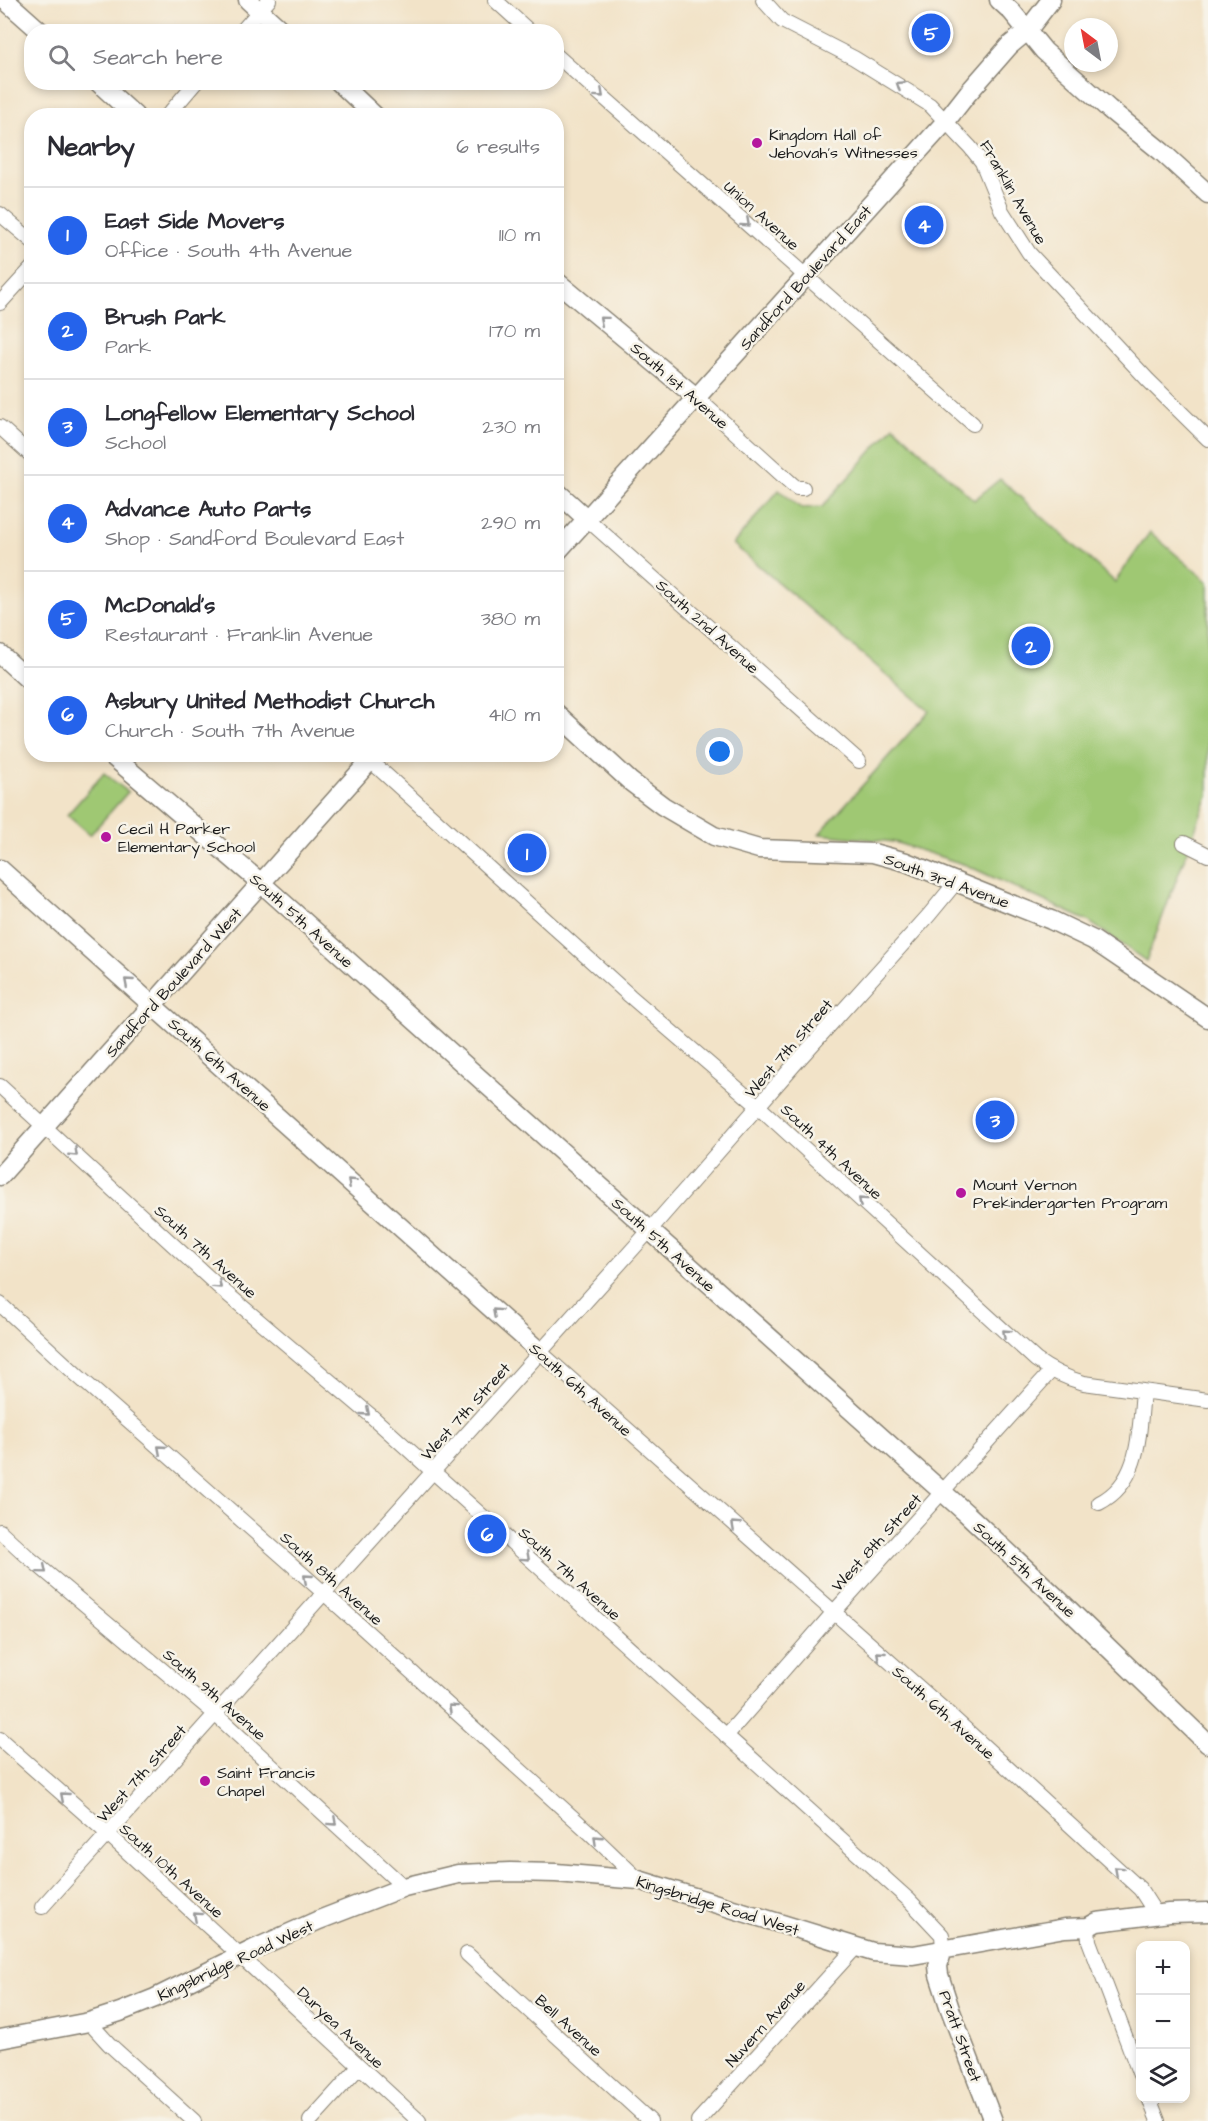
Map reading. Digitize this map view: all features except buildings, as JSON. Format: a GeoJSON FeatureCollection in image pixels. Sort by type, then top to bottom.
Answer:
{"type":"FeatureCollection","features":[{"type":"Feature","properties":{"kind":"street"},"geometry":{"type":"LineString","coordinates":[[5,0],[32,24]]}},
{"type":"Feature","properties":{"kind":"street"},"geometry":{"type":"LineString","coordinates":[[495,0],[521,24]]}},
{"type":"Feature","properties":{"kind":"street","name":"Franklin Avenue"},"geometry":{"type":"LineString","coordinates":[[763,0],[782,21],[854,58],[930,105],[982,162],[1002,211],[1029,253],[1148,380],[1208,439]]}},
{"type":"Feature","properties":{"kind":"street"},"geometry":{"type":"LineString","coordinates":[[999,0],[1044,51],[1208,194]]}},
{"type":"Feature","properties":{"kind":"street","name":"Sandford Boulevard East"},"geometry":{"type":"LineString","coordinates":[[564,544],[946,121],[1009,46],[1027,31],[1051,0]]}},
{"type":"Feature","properties":{"kind":"street"},"geometry":{"type":"LineString","coordinates":[[246,24],[259,4],[276,24]]}},
{"type":"Feature","properties":{"kind":"street","name":"Union Avenue"},"geometry":{"type":"LineString","coordinates":[[564,62],[973,424]]}},
{"type":"Feature","properties":{"kind":"street"},"geometry":{"type":"LineString","coordinates":[[107,90],[126,108]]}},
{"type":"Feature","properties":{"kind":"street"},"geometry":{"type":"LineString","coordinates":[[174,108],[189,90]]}},
{"type":"Feature","properties":{"kind":"street"},"geometry":{"type":"LineString","coordinates":[[347,90],[367,108]]}},
{"type":"Feature","properties":{"kind":"street"},"geometry":{"type":"LineString","coordinates":[[0,214],[24,234]]}},
{"type":"Feature","properties":{"kind":"street"},"geometry":{"type":"LineString","coordinates":[[0,303],[24,277]]}},
{"type":"Feature","properties":{"kind":"street","name":"South 1st Avenue"},"geometry":{"type":"LineString","coordinates":[[564,288],[697,398],[792,484],[797,488],[803,488]]}},
{"type":"Feature","properties":{"kind":"street"},"geometry":{"type":"LineString","coordinates":[[0,427],[24,449]]}},
{"type":"Feature","properties":{"kind":"street","name":"South 2nd Avenue"},"geometry":{"type":"LineString","coordinates":[[564,498],[859,761]]}},
{"type":"Feature","properties":{"kind":"street"},"geometry":{"type":"LineString","coordinates":[[0,654],[24,676]]}},
{"type":"Feature","properties":{"kind":"street","name":"South 3rd Avenue"},"geometry":{"type":"LineString","coordinates":[[564,720],[631,782],[663,806],[714,836],[759,849],[873,853],[906,862],[1051,920],[1093,940],[1208,1018]]}},
{"type":"Feature","properties":{"kind":"street","name":"South 5th Avenue"},"geometry":{"type":"LineString","coordinates":[[119,762],[261,883],[942,1493],[1059,1600],[1208,1744]]}},
{"type":"Feature","properties":{"kind":"street","name":"Sandford Boulevard West"},"geometry":{"type":"LineString","coordinates":[[0,1176],[366,762]]}},
{"type":"Feature","properties":{"kind":"street","name":"South 4th Avenue"},"geometry":{"type":"LineString","coordinates":[[375,762],[630,996],[758,1106],[1019,1345],[1051,1371],[1084,1383],[1208,1400]]}},
{"type":"Feature","properties":{"kind":"street"},"geometry":{"type":"LineString","coordinates":[[1184,843],[1208,855]]}},
{"type":"Feature","properties":{"kind":"street","name":"South 6th Avenue"},"geometry":{"type":"LineString","coordinates":[[0,869],[950,1715],[1140,1889],[1156,1914]]}},
{"type":"Feature","properties":{"kind":"street","name":"West 7th Street"},"geometry":{"type":"LineString","coordinates":[[42,1907],[649,1231],[957,881]]}},
{"type":"Feature","properties":{"kind":"street","name":"South 7th Avenue"},"geometry":{"type":"LineString","coordinates":[[0,1086],[219,1287],[433,1472],[933,1923],[942,1935],[943,1949]]}},
{"type":"Feature","properties":{"kind":"street","name":"South 8th Avenue"},"geometry":{"type":"LineString","coordinates":[[0,1305],[324,1593],[598,1840],[639,1880]]}},
{"type":"Feature","properties":{"kind":"street","name":"West 8th Street"},"geometry":{"type":"LineString","coordinates":[[726,1736],[833,1613],[1051,1371]]}},
{"type":"Feature","properties":{"kind":"street"},"geometry":{"type":"LineString","coordinates":[[1099,1503],[1112,1497],[1128,1477],[1137,1448],[1143,1391]]}},
{"type":"Feature","properties":{"kind":"street","name":"South 9th Avenue"},"geometry":{"type":"LineString","coordinates":[[0,1531],[215,1714],[404,1887]]}},
{"type":"Feature","properties":{"kind":"street","name":"South 10th Avenue"},"geometry":{"type":"LineString","coordinates":[[0,1739],[241,1955]]}},
{"type":"Feature","properties":{"kind":"street","name":"Kingsbridge Road West"},"geometry":{"type":"LineString","coordinates":[[0,2039],[88,2022],[120,2012],[155,1998],[241,1955],[319,1920],[404,1887],[436,1878],[483,1872],[556,1873],[639,1880],[873,1952],[894,1955],[912,1955],[1065,1928],[1088,1927],[1097,1922],[1156,1914],[1208,1912]]}},
{"type":"Feature","properties":{"kind":"street"},"geometry":{"type":"LineString","coordinates":[[1088,1927],[1089,1941],[1136,2064]]}},
{"type":"Feature","properties":{"kind":"street","name":"Nuvern Avenue"},"geometry":{"type":"LineString","coordinates":[[698,2121],[856,1947]]}},
{"type":"Feature","properties":{"kind":"street","name":"Pratt Street"},"geometry":{"type":"LineString","coordinates":[[943,1949],[938,1966],[939,1975],[993,2121]]}},
{"type":"Feature","properties":{"kind":"street","name":"Bell Avenue"},"geometry":{"type":"LineString","coordinates":[[466,1954],[650,2121]]}},
{"type":"Feature","properties":{"kind":"street","name":"Duryea Avenue"},"geometry":{"type":"LineString","coordinates":[[241,1955],[419,2121]]}},
{"type":"Feature","properties":{"kind":"street"},"geometry":{"type":"LineString","coordinates":[[88,2022],[194,2121]]}},
{"type":"Feature","properties":{"kind":"street"},"geometry":{"type":"LineString","coordinates":[[310,2121],[359,2067]]}},
{"type":"Feature","properties":{"kind":"street"},"geometry":{"type":"LineString","coordinates":[[1151,2103],[1158,2121]]}},
{"type":"Feature","properties":{"kind":"green space"},"geometry":{"type":"Polygon","coordinates":[[[894,426],[974,500],[1000,479],[1115,582],[1150,532],[1208,582],[1208,795],[1146,961],[1088,921],[966,865],[894,842],[819,834],[929,711],[733,544],[779,490],[801,508],[822,507],[894,426]]]}},
{"type":"Feature","properties":{"kind":"green space"},"geometry":{"type":"Polygon","coordinates":[[[104,773],[128,792],[90,835],[67,815],[104,773]]]}},
{"type":"Feature","properties":{"kind":"place","name":"McDonald's"},"geometry":{"type":"Point","coordinates":[931,33]}},
{"type":"Feature","properties":{"kind":"place","name":"Kingdom Hall of Jehovah’s Witnesses"},"geometry":{"type":"Point","coordinates":[757,143]}},
{"type":"Feature","properties":{"kind":"place","name":"Advance Auto Parts"},"geometry":{"type":"Point","coordinates":[924,225]}},
{"type":"Feature","properties":{"kind":"place","name":"Brush Park"},"geometry":{"type":"Point","coordinates":[1031,646]}},
{"type":"Feature","properties":{"kind":"place","name":"Cecil H Parker Elementary School"},"geometry":{"type":"Point","coordinates":[106,837]}},
{"type":"Feature","properties":{"kind":"place","name":"East Side Movers"},"geometry":{"type":"Point","coordinates":[527,853]}},
{"type":"Feature","properties":{"kind":"place","name":"Longfellow Elementary School"},"geometry":{"type":"Point","coordinates":[995,1120]}},
{"type":"Feature","properties":{"kind":"place","name":"Mount Vernon Prekindergarten Program"},"geometry":{"type":"Point","coordinates":[961,1193]}},
{"type":"Feature","properties":{"kind":"place","name":"Asbury United Methodist Church"},"geometry":{"type":"Point","coordinates":[487,1534]}},
{"type":"Feature","properties":{"kind":"place","name":"Saint Francis Chapel"},"geometry":{"type":"Point","coordinates":[205,1781]}}]}
